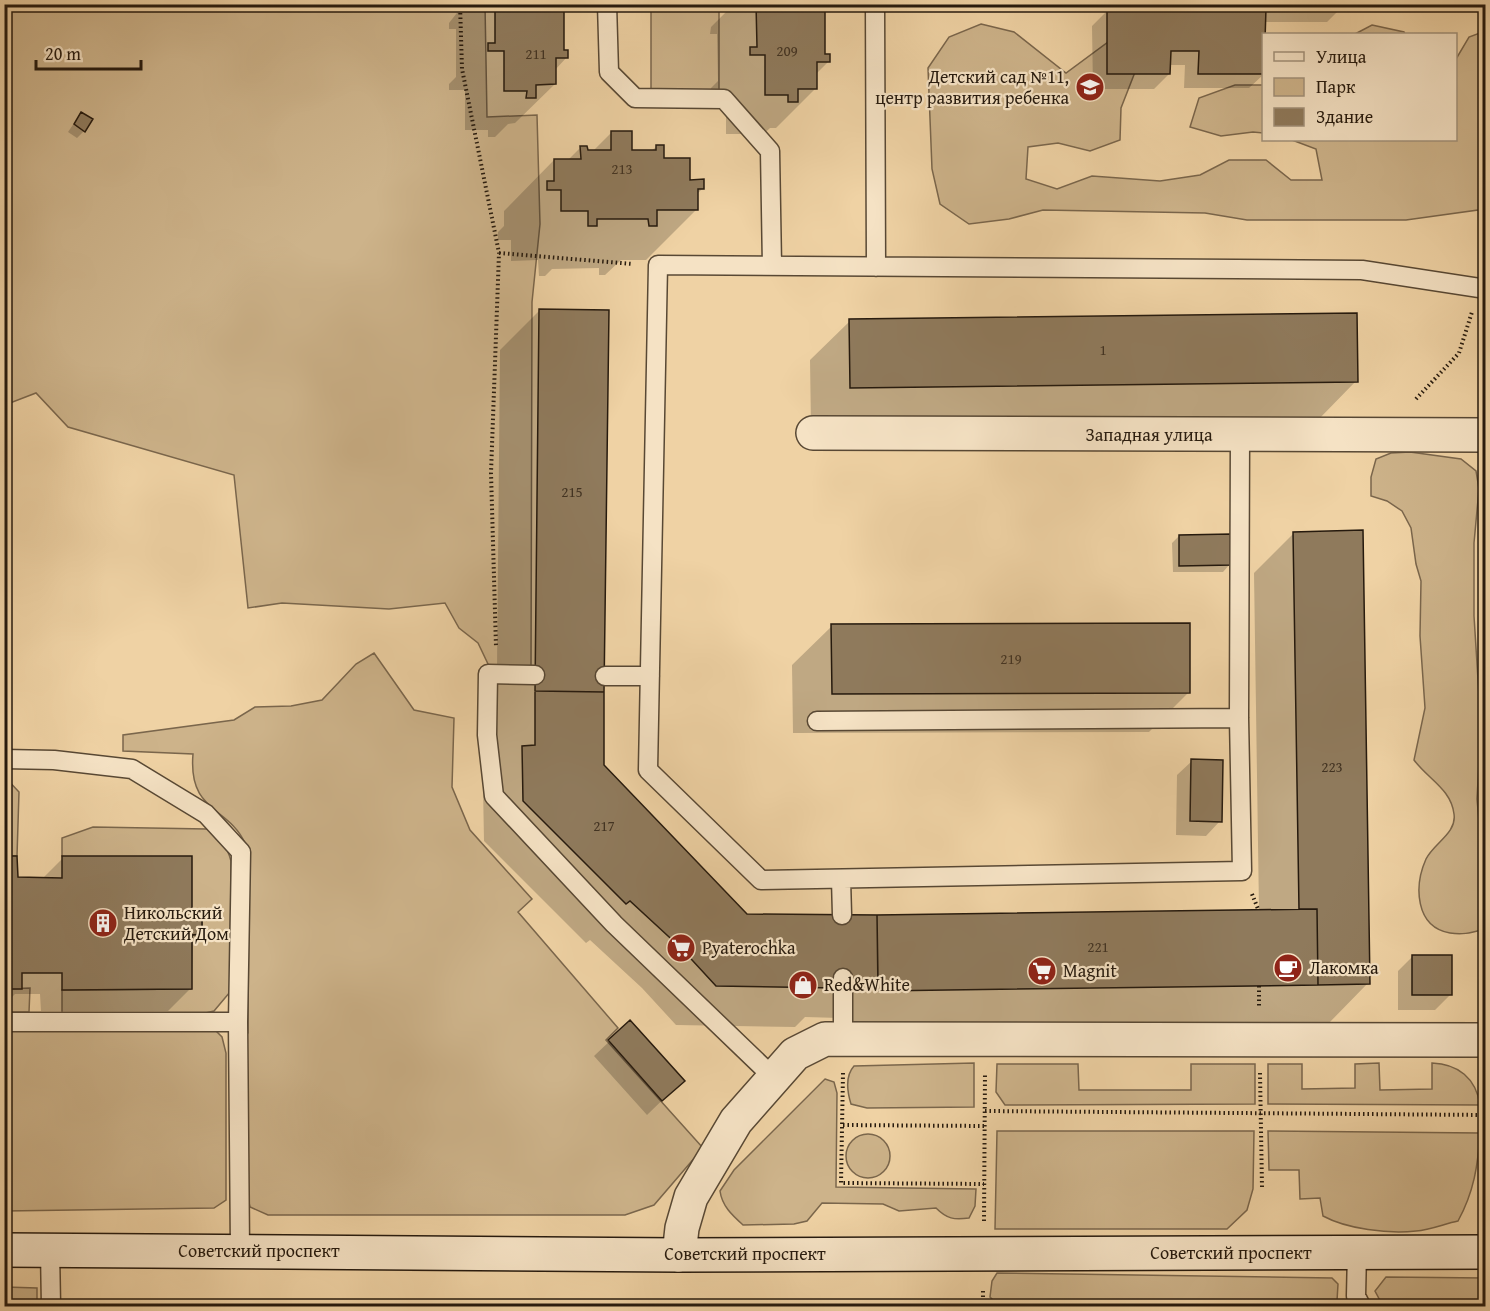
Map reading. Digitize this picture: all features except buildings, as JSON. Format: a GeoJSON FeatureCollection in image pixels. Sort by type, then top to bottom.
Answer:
{"type":"FeatureCollection","features":[{"type":"Feature","properties":{"kind":"street","name":"Западная улица"},"geometry":{"type":"LineString","coordinates":[[813,433],[1485,435]]}},
{"type":"Feature","properties":{"kind":"street"},"geometry":{"type":"LineString","coordinates":[[679,1255],[682,1228],[691,1197],[736,1121],[795,1054],[825,1039],[1485,1040]]}},
{"type":"Feature","properties":{"kind":"street","name":"Советский проспект"},"geometry":{"type":"LineString","coordinates":[[4,1250],[679,1255],[1485,1252]]}},
{"type":"Feature","properties":{"kind":"lane"},"geometry":{"type":"LineString","coordinates":[[608,4],[609,72],[635,98],[724,99],[770,151],[772,266]]}},
{"type":"Feature","properties":{"kind":"lane"},"geometry":{"type":"LineString","coordinates":[[875,4],[876,267]]}},
{"type":"Feature","properties":{"kind":"lane"},"geometry":{"type":"LineString","coordinates":[[1240,435],[1239,718],[1242,871],[761,880],[648,770],[658,266],[1362,270],[1483,288]]}},
{"type":"Feature","properties":{"kind":"lane"},"geometry":{"type":"LineString","coordinates":[[535,675],[488,674],[487,735],[494,796],[614,924],[773,1077]]}},
{"type":"Feature","properties":{"kind":"lane"},"geometry":{"type":"LineString","coordinates":[[605,676],[650,676]]}},
{"type":"Feature","properties":{"kind":"lane"},"geometry":{"type":"LineString","coordinates":[[817,721],[1239,718]]}},
{"type":"Feature","properties":{"kind":"lane"},"geometry":{"type":"LineString","coordinates":[[4,759],[54,760],[132,769],[206,813],[241,852],[238,1022],[240,1250]]}},
{"type":"Feature","properties":{"kind":"lane"},"geometry":{"type":"LineString","coordinates":[[841,879],[842,915]]}},
{"type":"Feature","properties":{"kind":"lane"},"geometry":{"type":"LineString","coordinates":[[843,978],[843,1039]]}},
{"type":"Feature","properties":{"kind":"lane"},"geometry":{"type":"LineString","coordinates":[[4,1022],[238,1022]]}},
{"type":"Feature","properties":{"kind":"lane"},"geometry":{"type":"LineString","coordinates":[[50,1250],[51,1306]]}},
{"type":"Feature","properties":{"kind":"lane"},"geometry":{"type":"LineString","coordinates":[[1357,1252],[1356,1296],[1361,1306]]}},
{"type":"Feature","properties":{"kind":"path"},"geometry":{"type":"LineString","coordinates":[[460,4],[462,69],[499,253],[491,473],[497,674]]}},
{"type":"Feature","properties":{"kind":"path"},"geometry":{"type":"LineString","coordinates":[[499,253],[658,266]]}},
{"type":"Feature","properties":{"kind":"path"},"geometry":{"type":"LineString","coordinates":[[1383,434],[1460,354],[1483,288]]}},
{"type":"Feature","properties":{"kind":"path"},"geometry":{"type":"LineString","coordinates":[[843,1039],[841,1183],[984,1184]]}},
{"type":"Feature","properties":{"kind":"path"},"geometry":{"type":"LineString","coordinates":[[983,1306],[985,1039]]}},
{"type":"Feature","properties":{"kind":"path"},"geometry":{"type":"LineString","coordinates":[[1260,1041],[1262,1187]]}},
{"type":"Feature","properties":{"kind":"path"},"geometry":{"type":"LineString","coordinates":[[985,1111],[1485,1115]]}},
{"type":"Feature","properties":{"kind":"path"},"geometry":{"type":"LineString","coordinates":[[843,1125],[984,1126]]}},
{"type":"Feature","properties":{"kind":"green space"},"geometry":{"type":"Polygon","coordinates":[[[5,5],[485,5],[487,117],[537,115],[540,224],[532,302],[531,671],[489,666],[478,643],[459,628],[445,603],[389,609],[282,603],[248,608],[234,475],[68,427],[36,393],[5,405],[5,5]]]}},
{"type":"Feature","properties":{"kind":"green space"},"geometry":{"type":"Polygon","coordinates":[[[651,5],[719,5],[719,90],[651,90],[651,5]]]}},
{"type":"Feature","properties":{"kind":"green space"},"geometry":{"type":"Polygon","coordinates":[[[981,24],[1014,32],[1066,73],[1123,31],[1137,67],[1121,108],[1120,140],[1090,151],[1058,143],[1028,147],[1026,179],[1057,189],[1092,176],[1160,181],[1200,175],[1229,160],[1266,160],[1291,180],[1322,180],[1316,149],[1295,141],[1457,141],[1457,57],[1469,37],[1485,31],[1485,209],[1406,220],[1247,220],[1205,213],[1043,210],[1009,219],[969,224],[940,204],[932,169],[928,68],[949,37],[981,24]]]}},
{"type":"Feature","properties":{"kind":"green space"},"geometry":{"type":"Polygon","coordinates":[[[1372,25],[1404,33],[1357,33],[1372,25]]]}},
{"type":"Feature","properties":{"kind":"green space"},"geometry":{"type":"Polygon","coordinates":[[[1235,85],[1262,85],[1262,133],[1221,136],[1190,127],[1199,98],[1235,85]]]}},
{"type":"Feature","properties":{"kind":"green space"},"geometry":{"type":"Polygon","coordinates":[[[1410,452],[1461,459],[1476,471],[1479,489],[1474,543],[1474,616],[1481,727],[1477,799],[1486,896],[1485,919],[1481,930],[1458,934],[1438,929],[1430,923],[1420,904],[1420,881],[1426,859],[1449,832],[1454,821],[1454,814],[1444,791],[1414,760],[1425,708],[1420,636],[1421,581],[1411,528],[1402,511],[1387,501],[1371,496],[1371,477],[1376,459],[1391,453],[1410,452]]]}},
{"type":"Feature","properties":{"kind":"green space"},"geometry":{"type":"Polygon","coordinates":[[[374,653],[414,710],[454,718],[452,787],[470,830],[532,899],[518,912],[618,1028],[606,1040],[703,1148],[654,1205],[625,1215],[268,1215],[250,1207],[246,1190],[245,1034],[248,1033],[249,867],[246,846],[238,831],[211,807],[197,788],[193,773],[193,754],[123,751],[123,735],[234,720],[255,707],[291,706],[322,700],[356,664],[374,653]]]}},
{"type":"Feature","properties":{"kind":"green space"},"geometry":{"type":"Polygon","coordinates":[[[4,776],[19,792],[17,856],[5,856],[4,776]]]}},
{"type":"Feature","properties":{"kind":"green space"},"geometry":{"type":"Polygon","coordinates":[[[93,827],[207,829],[216,835],[225,846],[231,861],[230,992],[214,1011],[201,1014],[62,1013],[62,990],[191,989],[192,935],[202,934],[202,912],[192,912],[62,856],[62,838],[93,827]]]}},
{"type":"Feature","properties":{"kind":"green space"},"geometry":{"type":"Polygon","coordinates":[[[30,988],[29,1012],[5,1012],[5,989],[30,988]]]}},
{"type":"Feature","properties":{"kind":"green space"},"geometry":{"type":"Polygon","coordinates":[[[9,1029],[214,1029],[222,1037],[226,1053],[226,1200],[214,1208],[5,1211],[4,1059],[8,1058],[9,1029]]]}},
{"type":"Feature","properties":{"kind":"green space"},"geometry":{"type":"Polygon","coordinates":[[[974,1063],[974,1107],[867,1108],[851,1104],[848,1084],[849,1074],[854,1066],[974,1063]]]}},
{"type":"Feature","properties":{"kind":"green space"},"geometry":{"type":"Polygon","coordinates":[[[1379,1063],[1380,1090],[1432,1089],[1432,1063],[1441,1064],[1458,1070],[1470,1080],[1478,1095],[1480,1105],[1268,1104],[1268,1064],[1302,1064],[1302,1089],[1355,1088],[1355,1064],[1379,1063]]]}},
{"type":"Feature","properties":{"kind":"green space"},"geometry":{"type":"Polygon","coordinates":[[[997,1064],[1078,1064],[1079,1090],[1191,1090],[1191,1064],[1255,1064],[1255,1104],[1005,1105],[996,1092],[997,1064]]]}},
{"type":"Feature","properties":{"kind":"green space"},"geometry":{"type":"Polygon","coordinates":[[[825,1079],[834,1082],[837,1093],[836,1187],[976,1189],[975,1206],[969,1218],[951,1218],[936,1208],[899,1211],[883,1204],[822,1203],[807,1221],[794,1224],[743,1225],[735,1218],[725,1206],[720,1191],[734,1170],[825,1079]]]}},
{"type":"Feature","properties":{"kind":"green space"},"geometry":{"type":"Polygon","coordinates":[[[997,1131],[1254,1131],[1253,1189],[1247,1210],[1227,1229],[995,1229],[997,1131]]]}},
{"type":"Feature","properties":{"kind":"green space"},"geometry":{"type":"Polygon","coordinates":[[[1268,1131],[1480,1133],[1474,1178],[1468,1200],[1458,1221],[1421,1230],[1393,1232],[1368,1230],[1344,1224],[1323,1216],[1320,1198],[1300,1199],[1299,1170],[1269,1170],[1268,1131]]]}},
{"type":"Feature","properties":{"kind":"green space"},"geometry":{"type":"Polygon","coordinates":[[[868,1134],[883,1141],[890,1156],[883,1171],[868,1178],[853,1171],[846,1156],[853,1141],[868,1134]]]}},
{"type":"Feature","properties":{"kind":"green space"},"geometry":{"type":"Polygon","coordinates":[[[997,1273],[1332,1278],[1338,1284],[1337,1301],[1331,1306],[999,1306],[990,1297],[992,1281],[997,1273]]]}},
{"type":"Feature","properties":{"kind":"green space"},"geometry":{"type":"Polygon","coordinates":[[[1386,1277],[1485,1278],[1485,1306],[1383,1306],[1375,1291],[1386,1277]]]}},
{"type":"Feature","properties":{"kind":"green space"},"geometry":{"type":"Polygon","coordinates":[[[5,1287],[37,1288],[37,1306],[5,1306],[5,1287]]]}},
{"type":"Feature","properties":{"kind":"place","name":"Детский сад №11, центр развития ребенка"},"geometry":{"type":"Point","coordinates":[1090,87]}},
{"type":"Feature","properties":{"kind":"place","name":"Никольский Детский Дом"},"geometry":{"type":"Point","coordinates":[103,923]}},
{"type":"Feature","properties":{"kind":"place","name":"Pyaterochka"},"geometry":{"type":"Point","coordinates":[681,948]}},
{"type":"Feature","properties":{"kind":"place","name":"Лакомка"},"geometry":{"type":"Point","coordinates":[1288,968]}},
{"type":"Feature","properties":{"kind":"place","name":"Magnit"},"geometry":{"type":"Point","coordinates":[1042,971]}},
{"type":"Feature","properties":{"kind":"place","name":"Red&White"},"geometry":{"type":"Point","coordinates":[803,985]}}]}
